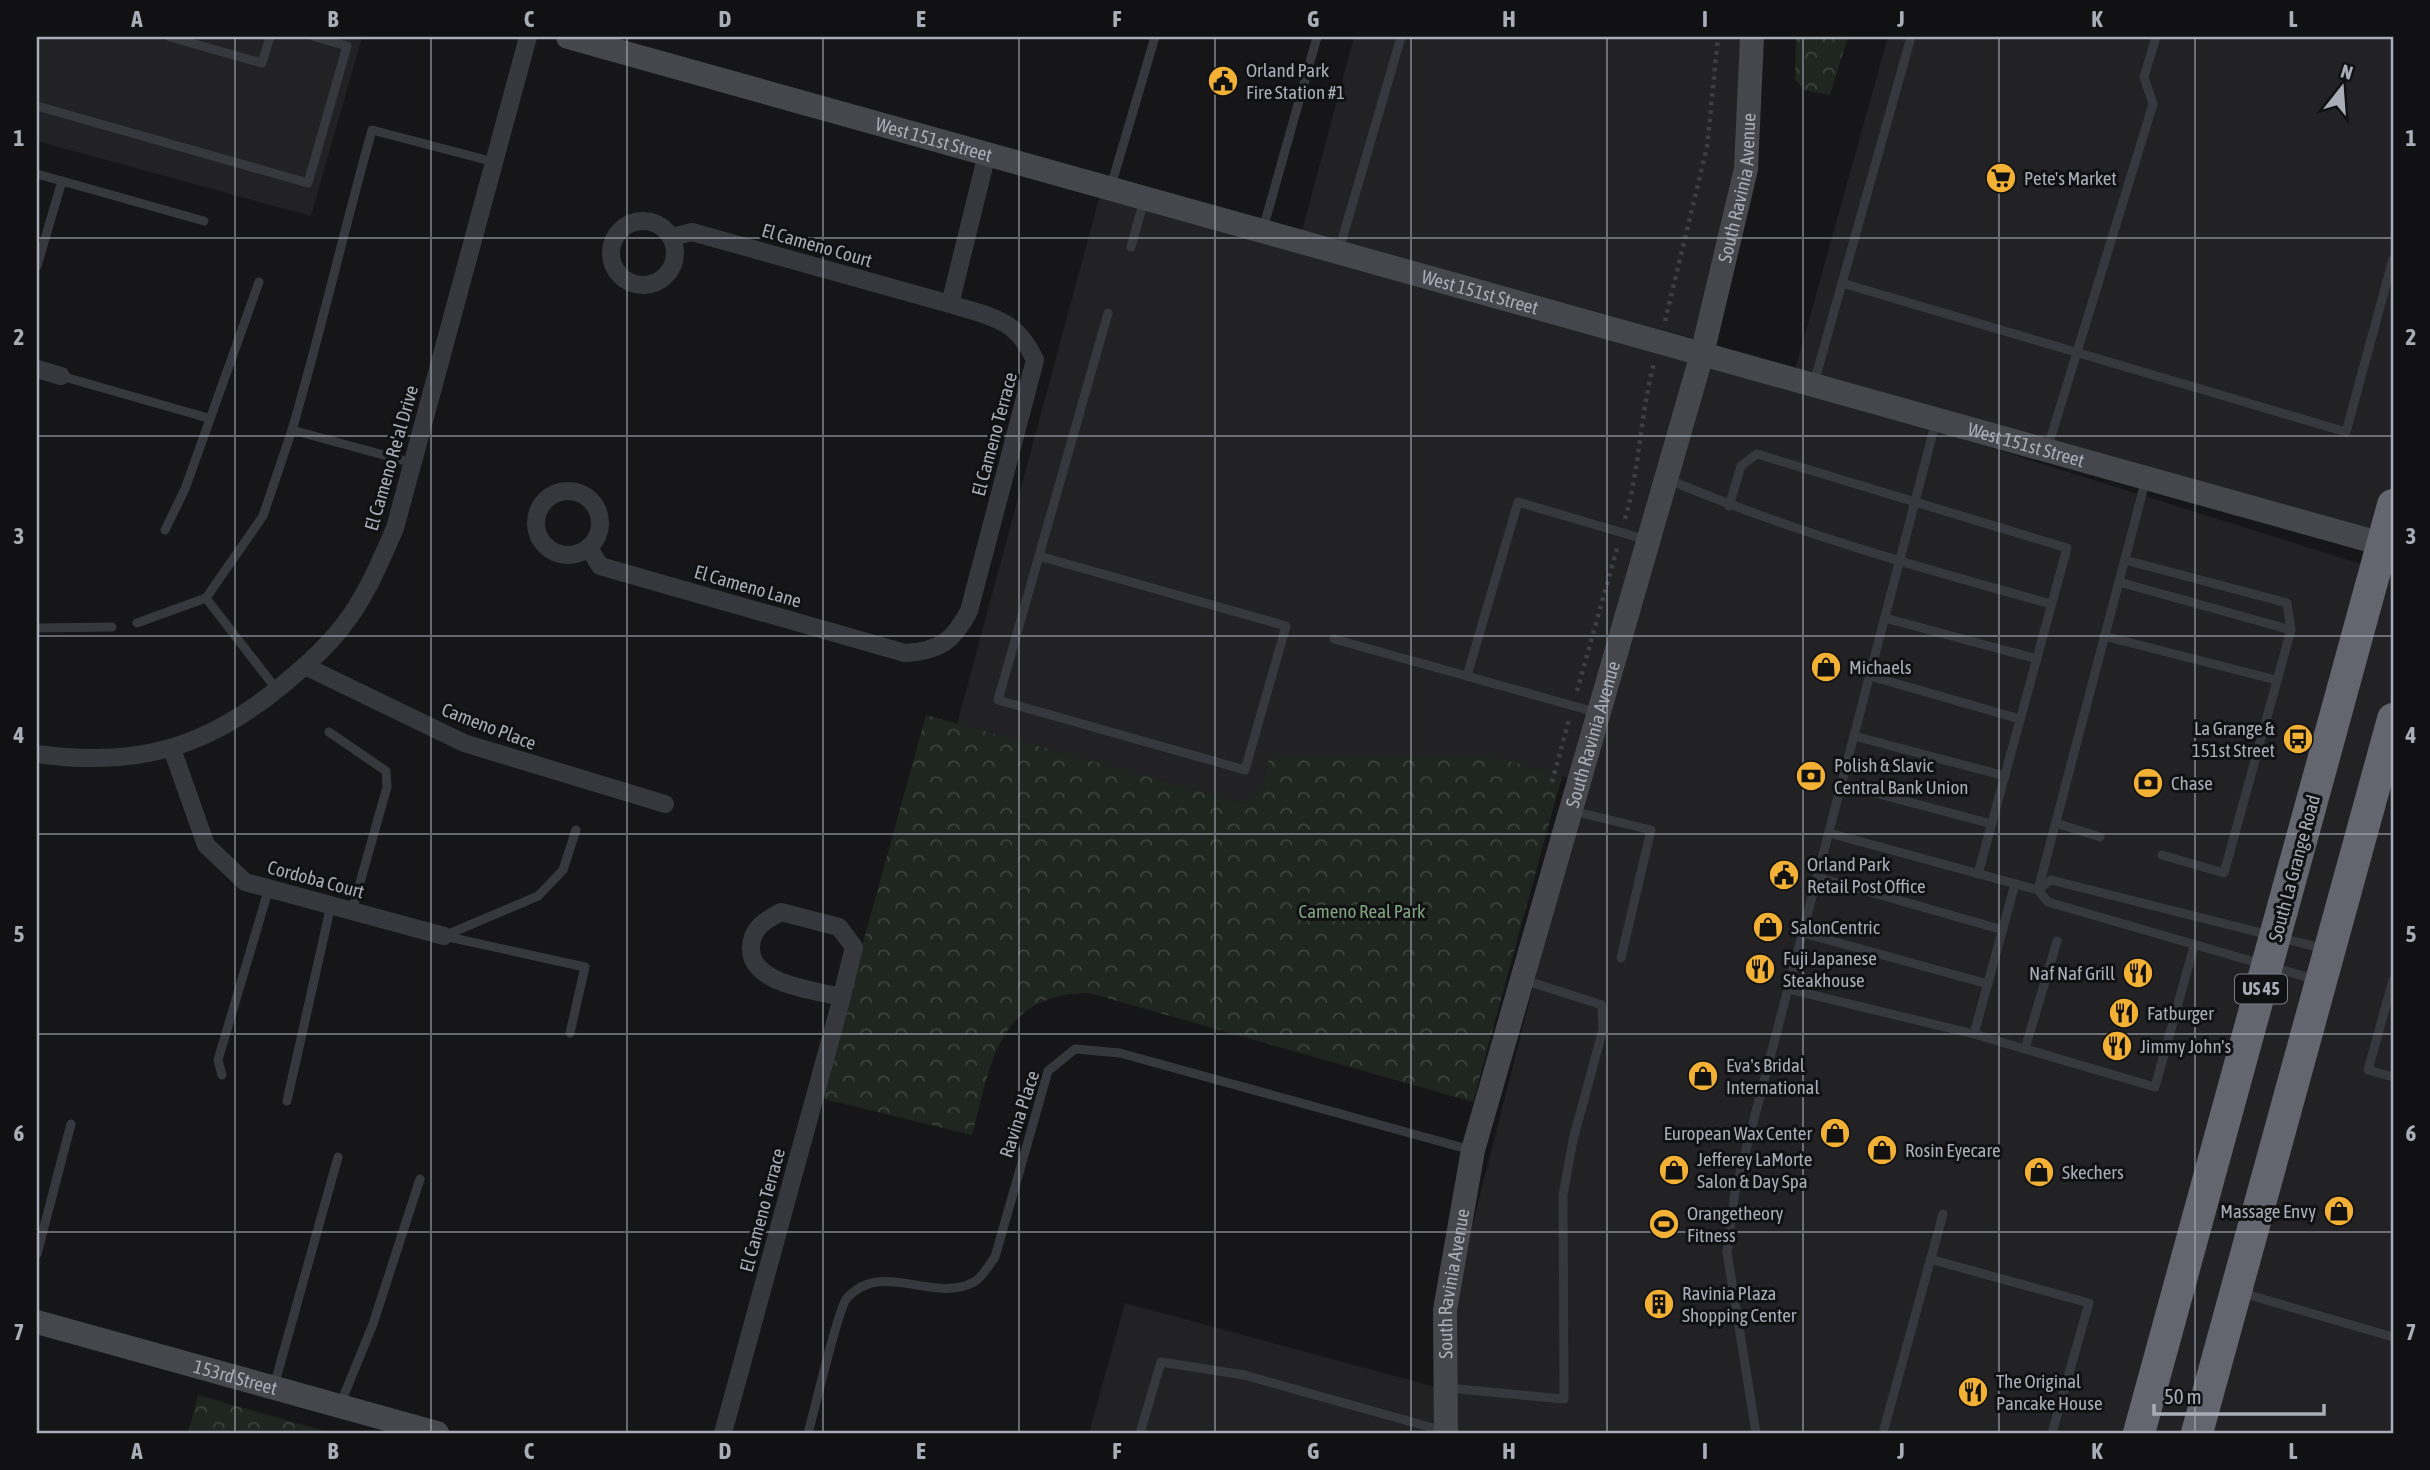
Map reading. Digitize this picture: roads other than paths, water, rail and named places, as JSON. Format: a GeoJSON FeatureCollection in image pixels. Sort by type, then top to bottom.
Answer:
{"type":"FeatureCollection","features":[{"type":"Feature","properties":{"kind":"highway","name":"South La Grange Road"},"geometry":{"type":"LineString","coordinates":[[2139,1433],[2275,937],[2388,546],[2393,505]]}},
{"type":"Feature","properties":{"kind":"highway","name":"US 45"},"geometry":{"type":"LineString","coordinates":[[2197,1433],[2393,719]]}},
{"type":"Feature","properties":{"kind":"street","name":"El Cameno Re'al Drive"},"geometry":{"type":"LineString","coordinates":[[37,754],[104,760],[172,749],[219,730],[277,690],[305,666],[342,626],[372,581],[395,528],[528,37]]}},
{"type":"Feature","properties":{"kind":"street","name":"West 151st Street"},"geometry":{"type":"LineString","coordinates":[[568,37],[2388,546]]}},
{"type":"Feature","properties":{"kind":"street","name":"South Ravinia Avenue"},"geometry":{"type":"LineString","coordinates":[[1446,1432],[1445,1310],[1473,1150],[1702,354],[1746,169],[1752,37]]}},
{"type":"Feature","properties":{"kind":"street"},"geometry":{"type":"LineString","coordinates":[[950,304],[988,154]]}},
{"type":"Feature","properties":{"kind":"street","name":"El Cameno Court"},"geometry":{"type":"LineString","coordinates":[[672,237],[692,232],[950,304]]}},
{"type":"Feature","properties":{"kind":"street","name":"El Cameno Terrace"},"geometry":{"type":"LineString","coordinates":[[905,653],[924,652],[947,641],[956,634],[969,611],[1035,360],[1025,338],[1007,322],[950,304]]}},
{"type":"Feature","properties":{"kind":"street"},"geometry":{"type":"LineString","coordinates":[[37,369],[61,376]]}},
{"type":"Feature","properties":{"kind":"street","name":"El Cameno Lane"},"geometry":{"type":"LineString","coordinates":[[589,548],[600,566],[905,653]]}},
{"type":"Feature","properties":{"kind":"street","name":"Cameno Place"},"geometry":{"type":"LineString","coordinates":[[305,666],[464,743],[665,804]]}},
{"type":"Feature","properties":{"kind":"street","name":"Cordoba Court"},"geometry":{"type":"LineString","coordinates":[[172,749],[206,845],[245,882],[444,936]]}},
{"type":"Feature","properties":{"kind":"street","name":"El Cameno Terrace"},"geometry":{"type":"LineString","coordinates":[[723,1433],[842,997],[854,947],[839,927],[781,912],[759,923],[751,945],[752,962],[765,976],[842,997]]}},
{"type":"Feature","properties":{"kind":"street","name":"153rd Street"},"geometry":{"type":"LineString","coordinates":[[37,1322],[437,1433]]}},
{"type":"Feature","properties":{"kind":"lane"},"geometry":{"type":"LineString","coordinates":[[170,37],[262,63],[270,37]]}},
{"type":"Feature","properties":{"kind":"lane"},"geometry":{"type":"LineString","coordinates":[[37,106],[308,183],[347,46],[315,37]]}},
{"type":"Feature","properties":{"kind":"lane"},"geometry":{"type":"LineString","coordinates":[[1110,188],[1155,37]]}},
{"type":"Feature","properties":{"kind":"lane"},"geometry":{"type":"LineString","coordinates":[[1263,231],[1317,37]]}},
{"type":"Feature","properties":{"kind":"lane"},"geometry":{"type":"LineString","coordinates":[[1339,252],[1401,37]]}},
{"type":"Feature","properties":{"kind":"lane"},"geometry":{"type":"LineString","coordinates":[[1814,385],[1911,37]]}},
{"type":"Feature","properties":{"kind":"lane"},"geometry":{"type":"LineString","coordinates":[[2047,450],[2153,104],[2144,77],[2156,37]]}},
{"type":"Feature","properties":{"kind":"lane"},"geometry":{"type":"LineString","coordinates":[[136,623],[206,598],[263,516],[323,325],[372,130],[494,162]]}},
{"type":"Feature","properties":{"kind":"lane"},"geometry":{"type":"LineString","coordinates":[[37,174],[204,221]]}},
{"type":"Feature","properties":{"kind":"lane"},"geometry":{"type":"LineString","coordinates":[[37,266],[62,181]]}},
{"type":"Feature","properties":{"kind":"lane"},"geometry":{"type":"LineString","coordinates":[[1131,247],[1145,198]]}},
{"type":"Feature","properties":{"kind":"lane"},"geometry":{"type":"LineString","coordinates":[[1842,283],[2346,432],[2393,259]]}},
{"type":"Feature","properties":{"kind":"lane"},"geometry":{"type":"LineString","coordinates":[[165,530],[185,489],[208,418],[259,282]]}},
{"type":"Feature","properties":{"kind":"lane"},"geometry":{"type":"LineString","coordinates":[[1039,556],[1286,626],[1245,770],[998,700],[1108,313]]}},
{"type":"Feature","properties":{"kind":"lane"},"geometry":{"type":"LineString","coordinates":[[61,376],[208,418]]}},
{"type":"Feature","properties":{"kind":"lane"},"geometry":{"type":"LineString","coordinates":[[1756,1433],[1727,1252],[1735,1192],[1936,419]]}},
{"type":"Feature","properties":{"kind":"lane"},"geometry":{"type":"LineString","coordinates":[[292,430],[413,463]]}},
{"type":"Feature","properties":{"kind":"lane"},"geometry":{"type":"LineString","coordinates":[[1729,506],[1741,466],[1757,454],[2067,548],[1978,874]]}},
{"type":"Feature","properties":{"kind":"lane"},"geometry":{"type":"LineString","coordinates":[[2038,890],[2146,478]]}},
{"type":"Feature","properties":{"kind":"lane"},"geometry":{"type":"LineString","coordinates":[[1666,479],[1729,506],[1899,562],[2051,604]]}},
{"type":"Feature","properties":{"kind":"lane"},"geometry":{"type":"LineString","coordinates":[[1467,676],[1518,502],[1649,540]]}},
{"type":"Feature","properties":{"kind":"lane"},"geometry":{"type":"LineString","coordinates":[[2124,559],[2287,603],[2291,630],[2224,873],[2162,855]]}},
{"type":"Feature","properties":{"kind":"lane"},"geometry":{"type":"LineString","coordinates":[[2119,582],[2291,630]]}},
{"type":"Feature","properties":{"kind":"lane"},"geometry":{"type":"LineString","coordinates":[[206,598],[277,690]]}},
{"type":"Feature","properties":{"kind":"lane"},"geometry":{"type":"LineString","coordinates":[[1885,618],[2036,659]]}},
{"type":"Feature","properties":{"kind":"lane"},"geometry":{"type":"LineString","coordinates":[[37,628],[112,627]]}},
{"type":"Feature","properties":{"kind":"lane"},"geometry":{"type":"LineString","coordinates":[[2104,636],[2276,680]]}},
{"type":"Feature","properties":{"kind":"lane"},"geometry":{"type":"LineString","coordinates":[[1334,639],[1600,714]]}},
{"type":"Feature","properties":{"kind":"lane"},"geometry":{"type":"LineString","coordinates":[[1870,676],[2020,719]]}},
{"type":"Feature","properties":{"kind":"lane"},"geometry":{"type":"LineString","coordinates":[[329,732],[386,771],[387,787],[352,911]]}},
{"type":"Feature","properties":{"kind":"lane"},"geometry":{"type":"LineString","coordinates":[[1854,736],[2005,776]]}},
{"type":"Feature","properties":{"kind":"lane"},"geometry":{"type":"LineString","coordinates":[[1841,784],[1992,824]]}},
{"type":"Feature","properties":{"kind":"lane"},"geometry":{"type":"LineString","coordinates":[[1572,811],[1651,830],[1621,958]]}},
{"type":"Feature","properties":{"kind":"lane"},"geometry":{"type":"LineString","coordinates":[[2056,823],[2100,837]]}},
{"type":"Feature","properties":{"kind":"lane"},"geometry":{"type":"LineString","coordinates":[[444,936],[538,896],[563,870],[576,830]]}},
{"type":"Feature","properties":{"kind":"lane"},"geometry":{"type":"LineString","coordinates":[[1829,833],[2038,890],[2048,902],[2267,968],[2322,981]]}},
{"type":"Feature","properties":{"kind":"lane"},"geometry":{"type":"LineString","coordinates":[[1817,877],[2003,930]]}},
{"type":"Feature","properties":{"kind":"lane"},"geometry":{"type":"LineString","coordinates":[[2038,890],[2051,880],[2330,951]]}},
{"type":"Feature","properties":{"kind":"lane"},"geometry":{"type":"LineString","coordinates":[[1974,1034],[2015,884]]}},
{"type":"Feature","properties":{"kind":"lane"},"geometry":{"type":"LineString","coordinates":[[222,1075],[218,1060],[269,888]]}},
{"type":"Feature","properties":{"kind":"lane"},"geometry":{"type":"LineString","coordinates":[[287,1101],[331,905]]}},
{"type":"Feature","properties":{"kind":"lane"},"geometry":{"type":"LineString","coordinates":[[1803,933],[1988,984]]}},
{"type":"Feature","properties":{"kind":"lane"},"geometry":{"type":"LineString","coordinates":[[444,936],[585,967],[570,1033]]}},
{"type":"Feature","properties":{"kind":"lane"},"geometry":{"type":"LineString","coordinates":[[2025,1049],[2057,941]]}},
{"type":"Feature","properties":{"kind":"lane"},"geometry":{"type":"LineString","coordinates":[[1788,989],[1974,1034],[2155,1087],[2194,946]]}},
{"type":"Feature","properties":{"kind":"lane"},"geometry":{"type":"LineString","coordinates":[[1446,1388],[1564,1399],[1563,1195],[1573,1140],[1603,1029],[1602,1004],[1523,979]]}},
{"type":"Feature","properties":{"kind":"lane"},"geometry":{"type":"LineString","coordinates":[[2393,980],[2368,1070],[2393,1077]]}},
{"type":"Feature","properties":{"kind":"lane","name":"Ravina Place"},"geometry":{"type":"LineString","coordinates":[[808,1433],[845,1300],[867,1282],[898,1281],[946,1290],[976,1281],[995,1257],[1048,1071],[1075,1049],[1120,1053],[1473,1150]]}},
{"type":"Feature","properties":{"kind":"lane"},"geometry":{"type":"LineString","coordinates":[[37,1254],[71,1124]]}},
{"type":"Feature","properties":{"kind":"lane"},"geometry":{"type":"LineString","coordinates":[[274,1388],[338,1157]]}},
{"type":"Feature","properties":{"kind":"lane"},"geometry":{"type":"LineString","coordinates":[[339,1406],[373,1324],[420,1179]]}},
{"type":"Feature","properties":{"kind":"lane"},"geometry":{"type":"LineString","coordinates":[[1883,1433],[1943,1214]]}},
{"type":"Feature","properties":{"kind":"lane"},"geometry":{"type":"LineString","coordinates":[[1930,1259],[2089,1303],[2052,1433]]}},
{"type":"Feature","properties":{"kind":"lane"},"geometry":{"type":"LineString","coordinates":[[2236,1292],[2393,1337]]}},
{"type":"Feature","properties":{"kind":"lane"},"geometry":{"type":"LineString","coordinates":[[1140,1433],[1161,1362],[1244,1375],[1446,1432]]}},
{"type":"Feature","properties":{"kind":"place","name":"Orland Park Fire Station #1"},"geometry":{"type":"Point","coordinates":[1223,81]}},
{"type":"Feature","properties":{"kind":"place","name":"Pete's Market"},"geometry":{"type":"Point","coordinates":[2001,178]}},
{"type":"Feature","properties":{"kind":"place","name":"Michaels"},"geometry":{"type":"Point","coordinates":[1826,667]}},
{"type":"Feature","properties":{"kind":"place","name":"La Grange & 151st Street"},"geometry":{"type":"Point","coordinates":[2298,739]}},
{"type":"Feature","properties":{"kind":"place","name":"Polish & Slavic Central Bank Union"},"geometry":{"type":"Point","coordinates":[1811,776]}},
{"type":"Feature","properties":{"kind":"place","name":"Chase"},"geometry":{"type":"Point","coordinates":[2148,783]}},
{"type":"Feature","properties":{"kind":"place","name":"Orland Park Retail Post Office"},"geometry":{"type":"Point","coordinates":[1784,875]}},
{"type":"Feature","properties":{"kind":"place","name":"SalonCentric"},"geometry":{"type":"Point","coordinates":[1768,927]}},
{"type":"Feature","properties":{"kind":"place","name":"Fuji Japanese Steakhouse"},"geometry":{"type":"Point","coordinates":[1760,969]}},
{"type":"Feature","properties":{"kind":"place","name":"Naf Naf Grill"},"geometry":{"type":"Point","coordinates":[2138,973]}},
{"type":"Feature","properties":{"kind":"place","name":"Fatburger"},"geometry":{"type":"Point","coordinates":[2124,1013]}},
{"type":"Feature","properties":{"kind":"place","name":"Jimmy John's"},"geometry":{"type":"Point","coordinates":[2117,1046]}},
{"type":"Feature","properties":{"kind":"place","name":"Eva's Bridal International"},"geometry":{"type":"Point","coordinates":[1703,1076]}},
{"type":"Feature","properties":{"kind":"place","name":"European Wax Center"},"geometry":{"type":"Point","coordinates":[1835,1133]}},
{"type":"Feature","properties":{"kind":"place","name":"Rosin Eyecare"},"geometry":{"type":"Point","coordinates":[1882,1150]}},
{"type":"Feature","properties":{"kind":"place","name":"Jefferey LaMorte Salon & Day Spa"},"geometry":{"type":"Point","coordinates":[1674,1170]}},
{"type":"Feature","properties":{"kind":"place","name":"Skechers"},"geometry":{"type":"Point","coordinates":[2039,1172]}},
{"type":"Feature","properties":{"kind":"place","name":"Massage Envy"},"geometry":{"type":"Point","coordinates":[2339,1211]}},
{"type":"Feature","properties":{"kind":"place","name":"Orangetheory Fitness"},"geometry":{"type":"Point","coordinates":[1664,1224]}},
{"type":"Feature","properties":{"kind":"place","name":"Ravinia Plaza Shopping Center"},"geometry":{"type":"Point","coordinates":[1659,1304]}},
{"type":"Feature","properties":{"kind":"place","name":"The Original Pancake House"},"geometry":{"type":"Point","coordinates":[1973,1392]}},
{"type":"Feature","properties":{"kind":"park label","name":"Cameno Real Park"},"geometry":{"type":"Point","coordinates":[1362,911]}}]}
